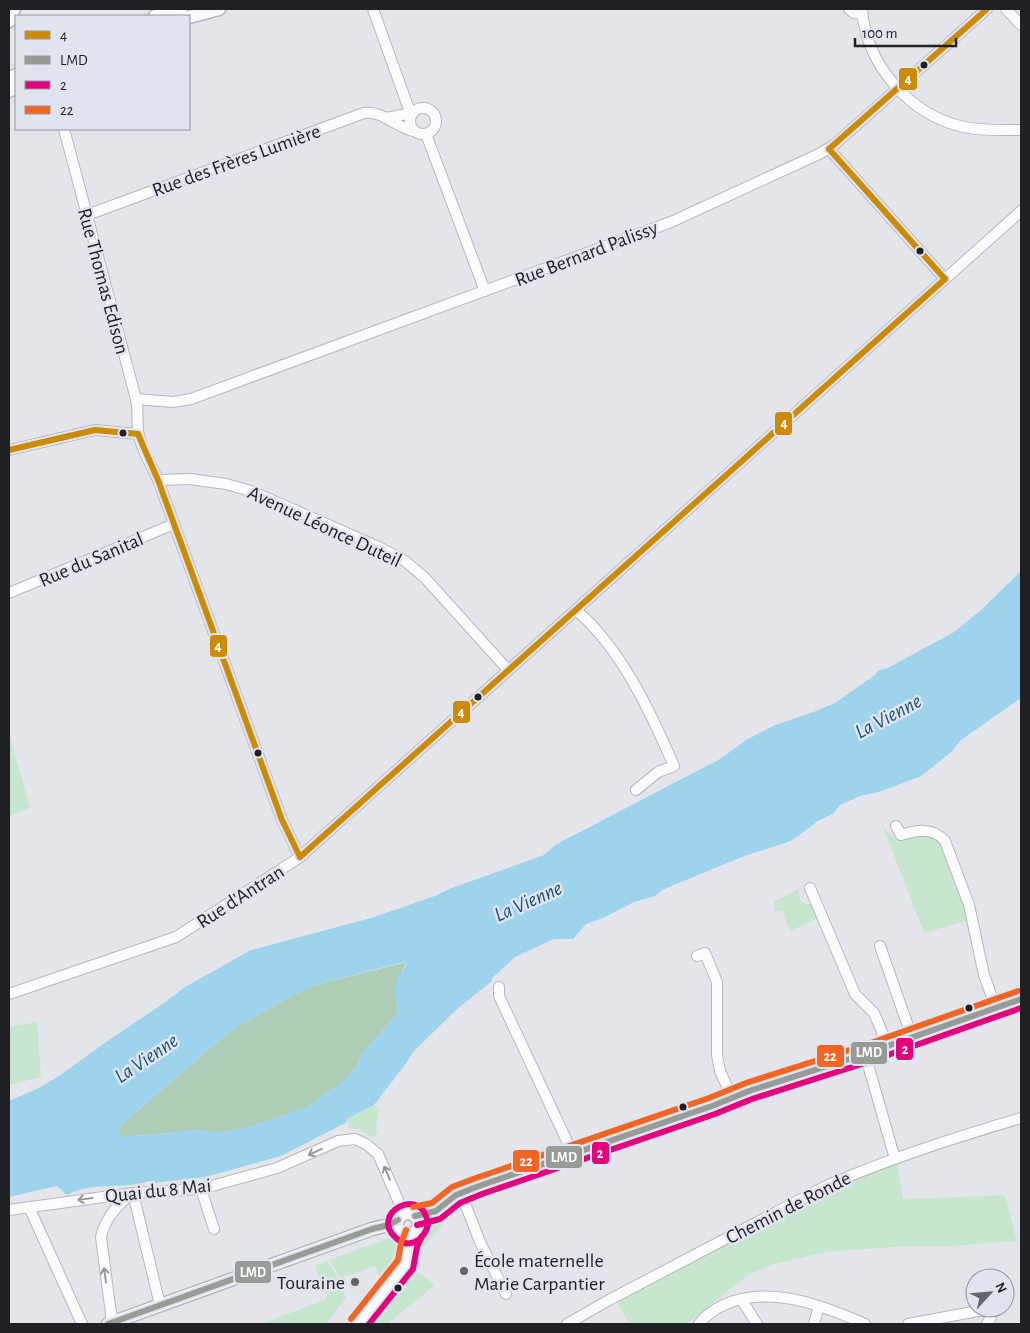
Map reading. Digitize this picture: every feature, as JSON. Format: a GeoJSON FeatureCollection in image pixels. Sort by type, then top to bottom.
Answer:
{"type":"FeatureCollection","features":[{"type":"Feature","properties":{"kind":"main road"},"geometry":{"type":"LineString","coordinates":[[159,15],[181,9]]}},
{"type":"Feature","properties":{"kind":"main road"},"geometry":{"type":"LineString","coordinates":[[190,18],[218,9]]}},
{"type":"Feature","properties":{"kind":"main road"},"geometry":{"type":"LineString","coordinates":[[460,1196],[734,1101],[749,1091],[866,1056],[997,1011],[1021,1000]]}},
{"type":"Feature","properties":{"kind":"main road"},"geometry":{"type":"LineString","coordinates":[[997,1011],[1021,1006]]}},
{"type":"Feature","properties":{"kind":"main road"},"geometry":{"type":"LineString","coordinates":[[866,1056],[888,1046],[913,1040]]}},
{"type":"Feature","properties":{"kind":"main road"},"geometry":{"type":"LineString","coordinates":[[126,1324],[408,1224],[460,1196],[573,1154],[734,1101]]}},
{"type":"Feature","properties":{"kind":"main road"},"geometry":{"type":"LineString","coordinates":[[358,1324],[406,1264],[409,1250],[408,1224]]}},
{"type":"Feature","properties":{"kind":"main road"},"geometry":{"type":"LineString","coordinates":[[110,1324],[372,1229],[389,1225],[408,1224]]}},
{"type":"Feature","properties":{"kind":"street"},"geometry":{"type":"LineString","coordinates":[[373,9],[411,115],[410,125],[418,134],[426,134],[435,125],[435,117],[429,110],[422,108],[411,115]]}},
{"type":"Feature","properties":{"kind":"street"},"geometry":{"type":"LineString","coordinates":[[849,9],[854,13],[862,11],[866,30],[878,61],[906,97],[926,111],[963,127],[982,130],[1021,130]]}},
{"type":"Feature","properties":{"kind":"street","name":"Rue Bernard Palissy"},"geometry":{"type":"LineString","coordinates":[[136,399],[173,402],[191,398],[685,216],[828,149],[987,9]]}},
{"type":"Feature","properties":{"kind":"street"},"geometry":{"type":"LineString","coordinates":[[1006,9],[1021,26]]}},
{"type":"Feature","properties":{"kind":"street","name":"Rue des Frères Lumière"},"geometry":{"type":"LineString","coordinates":[[86,215],[364,113],[372,113],[386,118],[414,131]]}},
{"type":"Feature","properties":{"kind":"street","name":"Rue des Frères Lumière"},"geometry":{"type":"LineString","coordinates":[[386,118],[411,115]]}},
{"type":"Feature","properties":{"kind":"street","name":"Rue Thomas Edison"},"geometry":{"type":"LineString","coordinates":[[64,130],[136,399],[138,434]]}},
{"type":"Feature","properties":{"kind":"street"},"geometry":{"type":"LineString","coordinates":[[426,134],[484,291]]}},
{"type":"Feature","properties":{"kind":"street"},"geometry":{"type":"LineString","coordinates":[[828,149],[945,279]]}},
{"type":"Feature","properties":{"kind":"street","name":"Rue d'Antran"},"geometry":{"type":"LineString","coordinates":[[9,994],[176,937],[300,857],[1021,211]]}},
{"type":"Feature","properties":{"kind":"street"},"geometry":{"type":"LineString","coordinates":[[9,450],[96,430],[138,434],[158,480],[282,820],[300,857]]}},
{"type":"Feature","properties":{"kind":"street","name":"Avenue Léonce Duteil"},"geometry":{"type":"LineString","coordinates":[[158,480],[190,479],[222,483],[251,491],[381,548],[405,562],[425,578],[508,670]]}},
{"type":"Feature","properties":{"kind":"street","name":"Rue du Sanital"},"geometry":{"type":"LineString","coordinates":[[9,593],[174,524]]}},
{"type":"Feature","properties":{"kind":"street"},"geometry":{"type":"LineString","coordinates":[[576,610],[593,626],[619,661],[654,722],[674,766],[658,772],[636,790]]}},
{"type":"Feature","properties":{"kind":"street"},"geometry":{"type":"LineString","coordinates":[[896,826],[901,835],[916,830],[928,831],[939,834],[946,841],[970,905],[984,975],[997,1011]]}},
{"type":"Feature","properties":{"kind":"street"},"geometry":{"type":"LineString","coordinates":[[810,888],[855,994],[874,1013],[888,1046]]}},
{"type":"Feature","properties":{"kind":"street"},"geometry":{"type":"LineString","coordinates":[[880,946],[913,1040]]}},
{"type":"Feature","properties":{"kind":"street"},"geometry":{"type":"LineString","coordinates":[[697,956],[705,953],[717,978],[716,1055],[720,1071],[734,1101]]}},
{"type":"Feature","properties":{"kind":"street"},"geometry":{"type":"LineString","coordinates":[[499,987],[499,996],[573,1154]]}},
{"type":"Feature","properties":{"kind":"street"},"geometry":{"type":"LineString","coordinates":[[866,1056],[896,1159]]}},
{"type":"Feature","properties":{"kind":"street","name":"Chemin de Ronde"},"geometry":{"type":"LineString","coordinates":[[568,1324],[609,1300],[821,1188],[858,1172],[958,1137],[1021,1118]]}},
{"type":"Feature","properties":{"kind":"street","name":"Quai du 8 Mai"},"geometry":{"type":"LineString","coordinates":[[9,1210],[133,1193],[201,1189],[277,1168],[338,1141],[355,1139],[378,1154],[408,1224]]}},
{"type":"Feature","properties":{"kind":"street"},"geometry":{"type":"LineString","coordinates":[[201,1189],[214,1229]]}},
{"type":"Feature","properties":{"kind":"street"},"geometry":{"type":"LineString","coordinates":[[110,1324],[102,1237],[103,1228],[116,1208],[133,1193],[160,1305]]}},
{"type":"Feature","properties":{"kind":"street"},"geometry":{"type":"LineString","coordinates":[[460,1196],[506,1294]]}},
{"type":"Feature","properties":{"kind":"street"},"geometry":{"type":"LineString","coordinates":[[29,1207],[82,1324]]}},
{"type":"Feature","properties":{"kind":"street"},"geometry":{"type":"LineString","coordinates":[[699,1323],[719,1308],[741,1299],[762,1297],[785,1299],[819,1306],[865,1324]]}},
{"type":"Feature","properties":{"kind":"street"},"geometry":{"type":"LineString","coordinates":[[741,1299],[758,1324]]}},
{"type":"Feature","properties":{"kind":"street"},"geometry":{"type":"LineString","coordinates":[[814,1324],[819,1306]]}},
{"type":"Feature","properties":{"kind":"street"},"geometry":{"type":"LineString","coordinates":[[908,1324],[978,1310],[990,1313],[991,1317],[988,1323]]}},
{"type":"Feature","properties":{"kind":"green space"},"geometry":{"type":"Polygon","coordinates":[[[9,733],[30,808],[9,816],[9,733]]]}},
{"type":"Feature","properties":{"kind":"green space"},"geometry":{"type":"Polygon","coordinates":[[[881,822],[888,833],[895,839],[914,835],[929,835],[941,841],[962,894],[969,920],[924,933],[881,822]]]}},
{"type":"Feature","properties":{"kind":"green space"},"geometry":{"type":"Polygon","coordinates":[[[798,889],[800,900],[805,904],[812,904],[818,918],[790,931],[782,910],[775,912],[774,902],[798,889]]]}},
{"type":"Feature","properties":{"kind":"green space"},"geometry":{"type":"Polygon","coordinates":[[[407,962],[401,972],[396,1002],[397,1014],[362,1054],[356,1068],[344,1081],[308,1107],[247,1128],[215,1133],[202,1130],[122,1137],[118,1131],[122,1124],[229,1032],[291,996],[315,985],[407,962]]]}},
{"type":"Feature","properties":{"kind":"green space"},"geometry":{"type":"Polygon","coordinates":[[[37,1022],[41,1077],[9,1085],[9,1027],[37,1022]]]}},
{"type":"Feature","properties":{"kind":"green space"},"geometry":{"type":"Polygon","coordinates":[[[374,1105],[379,1110],[376,1128],[378,1132],[373,1138],[359,1129],[350,1129],[346,1119],[374,1105]]]}},
{"type":"Feature","properties":{"kind":"green space"},"geometry":{"type":"Polygon","coordinates":[[[897,1163],[903,1199],[1005,1195],[1017,1241],[826,1252],[774,1264],[748,1275],[687,1324],[629,1324],[617,1302],[817,1195],[853,1178],[897,1163]]]}},
{"type":"Feature","properties":{"kind":"green space"},"geometry":{"type":"Polygon","coordinates":[[[459,1206],[416,1257],[414,1245],[427,1223],[459,1206]]]}},
{"type":"Feature","properties":{"kind":"green space"},"geometry":{"type":"Polygon","coordinates":[[[388,1235],[396,1237],[402,1242],[403,1254],[381,1283],[375,1266],[341,1278],[329,1260],[389,1238],[388,1235]]]}},
{"type":"Feature","properties":{"kind":"green space"},"geometry":{"type":"Polygon","coordinates":[[[327,1261],[340,1281],[346,1298],[326,1324],[261,1324],[327,1299],[315,1265],[327,1261]]]}},
{"type":"Feature","properties":{"kind":"green space"},"geometry":{"type":"Polygon","coordinates":[[[412,1269],[435,1285],[387,1324],[367,1324],[412,1269]]]}},
{"type":"Feature","properties":{"kind":"water","name":"La Vienne"},"geometry":{"type":"Polygon","coordinates":[[[1021,571],[1021,698],[961,740],[950,753],[921,776],[879,792],[860,796],[840,805],[834,813],[818,821],[794,839],[744,856],[662,890],[655,896],[634,902],[603,918],[586,924],[573,939],[554,939],[515,957],[492,978],[492,981],[457,1009],[413,1052],[374,1105],[346,1119],[347,1122],[281,1156],[205,1177],[86,1188],[67,1195],[57,1186],[9,1197],[9,1101],[39,1088],[62,1074],[185,987],[251,950],[371,918],[544,855],[557,844],[720,759],[746,740],[773,726],[835,703],[875,675],[878,670],[886,669],[954,632],[980,611],[1021,571]],[[404,962],[315,985],[291,996],[229,1032],[122,1124],[118,1131],[122,1137],[202,1130],[215,1133],[247,1128],[308,1107],[344,1081],[356,1068],[362,1054],[397,1014],[396,986],[401,972],[407,964],[404,962]]]}},
{"type":"Feature","properties":{"kind":"transit line","name":"4"},"geometry":{"type":"LineString","coordinates":[[829,149],[987,9]]}},
{"type":"Feature","properties":{"kind":"transit line","name":"4"},"geometry":{"type":"LineString","coordinates":[[829,149],[945,279]]}},
{"type":"Feature","properties":{"kind":"transit line","name":"4"},"geometry":{"type":"LineString","coordinates":[[300,857],[945,279]]}},
{"type":"Feature","properties":{"kind":"transit line","name":"4"},"geometry":{"type":"LineString","coordinates":[[9,450],[95,430],[138,434]]}},
{"type":"Feature","properties":{"kind":"transit line","name":"4"},"geometry":{"type":"LineString","coordinates":[[138,434],[158,480],[282,820],[300,857]]}},
{"type":"Feature","properties":{"kind":"transit line","name":"22"},"geometry":{"type":"LineString","coordinates":[[413,1207],[432,1203],[452,1187],[476,1178],[709,1098],[746,1083],[862,1046],[1018,991]]}},
{"type":"Feature","properties":{"kind":"transit line","name":"LMD"},"geometry":{"type":"LineString","coordinates":[[415,1216],[436,1211],[456,1195],[479,1186],[712,1106],[749,1091],[865,1054],[1021,999]]}},
{"type":"Feature","properties":{"kind":"transit line","name":"2"},"geometry":{"type":"LineString","coordinates":[[417,1225],[440,1219],[460,1203],[482,1194],[715,1114],[752,1099],[868,1062],[1021,1008]]}},
{"type":"Feature","properties":{"kind":"transit line","name":"2"},"geometry":{"type":"LineString","coordinates":[[428,1224],[424,1212],[417,1206],[408,1204],[393,1212],[388,1220],[389,1229],[396,1238],[406,1243],[415,1242],[420,1239],[428,1225]]}},
{"type":"Feature","properties":{"kind":"transit line","name":"LMD"},"geometry":{"type":"LineString","coordinates":[[108,1324],[372,1229],[389,1225],[398,1220]]}},
{"type":"Feature","properties":{"kind":"transit line","name":"22"},"geometry":{"type":"LineString","coordinates":[[351,1319],[398,1260],[406,1230]]}},
{"type":"Feature","properties":{"kind":"transit line","name":"2"},"geometry":{"type":"LineString","coordinates":[[369,1324],[413,1269],[417,1247],[422,1236]]}},
{"type":"Feature","properties":{"kind":"place","name":"École maternelle Marie Carpantier"},"geometry":{"type":"Point","coordinates":[464,1271]}},
{"type":"Feature","properties":{"kind":"place","name":"Touraine"},"geometry":{"type":"Point","coordinates":[355,1282]}}]}
